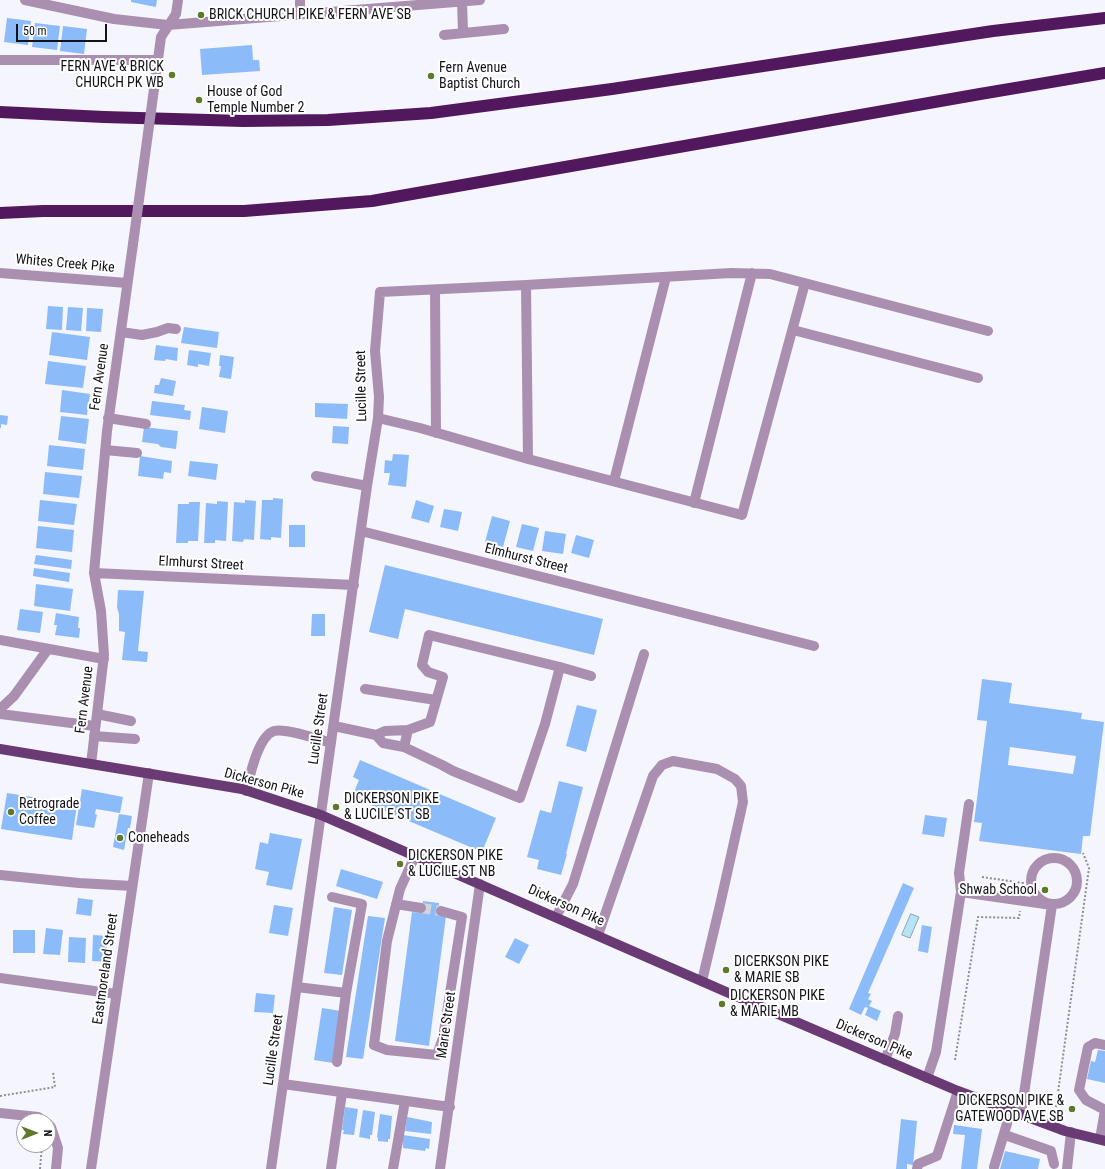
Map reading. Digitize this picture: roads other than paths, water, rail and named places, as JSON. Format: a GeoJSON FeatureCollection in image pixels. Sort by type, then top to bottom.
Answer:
{"type":"FeatureCollection","features":[{"type":"Feature","properties":{"kind":"highway"},"geometry":{"type":"LineString","coordinates":[[0,112],[243,121],[328,120],[432,113],[604,90],[993,31],[1105,18]]}},
{"type":"Feature","properties":{"kind":"highway"},"geometry":{"type":"LineString","coordinates":[[0,207],[43,210],[244,212],[372,201],[964,96],[1105,73]]}},
{"type":"Feature","properties":{"kind":"highway"},"geometry":{"type":"LineString","coordinates":[[0,213],[43,210]]}},
{"type":"Feature","properties":{"kind":"main road","name":"Dickerson Pike"},"geometry":{"type":"LineString","coordinates":[[0,749],[149,773],[246,791],[321,815],[958,1091],[1071,1132],[1102,1140]]}},
{"type":"Feature","properties":{"kind":"street"},"geometry":{"type":"LineString","coordinates":[[25,0],[114,19],[168,25],[300,14],[386,4],[480,0]]}},
{"type":"Feature","properties":{"kind":"street","name":"Fern Avenue"},"geometry":{"type":"LineString","coordinates":[[91,764],[104,659],[101,610],[94,573],[108,418],[161,37],[176,14],[178,0]]}},
{"type":"Feature","properties":{"kind":"street"},"geometry":{"type":"LineString","coordinates":[[300,0],[300,14]]}},
{"type":"Feature","properties":{"kind":"street"},"geometry":{"type":"LineString","coordinates":[[462,1],[463,33]]}},
{"type":"Feature","properties":{"kind":"street"},"geometry":{"type":"LineString","coordinates":[[444,35],[504,29]]}},
{"type":"Feature","properties":{"kind":"street"},"geometry":{"type":"LineString","coordinates":[[0,60],[158,60]]}},
{"type":"Feature","properties":{"kind":"street","name":"Whites Creek Pike"},"geometry":{"type":"LineString","coordinates":[[0,273],[127,283]]}},
{"type":"Feature","properties":{"kind":"street"},"geometry":{"type":"LineString","coordinates":[[436,433],[435,290],[731,273],[770,274],[988,331]]}},
{"type":"Feature","properties":{"kind":"street"},"geometry":{"type":"LineString","coordinates":[[694,502],[752,273]]}},
{"type":"Feature","properties":{"kind":"street"},"geometry":{"type":"LineString","coordinates":[[614,481],[666,277]]}},
{"type":"Feature","properties":{"kind":"street"},"geometry":{"type":"LineString","coordinates":[[378,418],[742,515],[805,283]]}},
{"type":"Feature","properties":{"kind":"street"},"geometry":{"type":"LineString","coordinates":[[526,285],[528,459]]}},
{"type":"Feature","properties":{"kind":"street","name":"Lucille Street"},"geometry":{"type":"LineString","coordinates":[[271,1169],[367,486],[378,418],[379,397],[375,351],[380,292],[435,290]]}},
{"type":"Feature","properties":{"kind":"street"},"geometry":{"type":"LineString","coordinates":[[121,332],[142,335],[168,328],[176,329]]}},
{"type":"Feature","properties":{"kind":"street"},"geometry":{"type":"LineString","coordinates":[[793,330],[978,378]]}},
{"type":"Feature","properties":{"kind":"street"},"geometry":{"type":"LineString","coordinates":[[108,418],[146,424]]}},
{"type":"Feature","properties":{"kind":"street"},"geometry":{"type":"LineString","coordinates":[[105,450],[137,453]]}},
{"type":"Feature","properties":{"kind":"street"},"geometry":{"type":"LineString","coordinates":[[316,476],[367,486]]}},
{"type":"Feature","properties":{"kind":"street","name":"Elmhurst Street"},"geometry":{"type":"LineString","coordinates":[[361,531],[814,646]]}},
{"type":"Feature","properties":{"kind":"street","name":"Elmhurst Street"},"geometry":{"type":"LineString","coordinates":[[94,573],[354,585]]}},
{"type":"Feature","properties":{"kind":"street"},"geometry":{"type":"LineString","coordinates":[[334,726],[376,735],[385,731],[408,730],[430,722],[443,677],[428,672],[422,665],[429,635],[591,676]]}},
{"type":"Feature","properties":{"kind":"street"},"geometry":{"type":"LineString","coordinates":[[0,640],[104,659]]}},
{"type":"Feature","properties":{"kind":"street"},"geometry":{"type":"LineString","coordinates":[[0,709],[14,696],[48,649]]}},
{"type":"Feature","properties":{"kind":"street"},"geometry":{"type":"LineString","coordinates":[[556,917],[573,884],[644,654]]}},
{"type":"Feature","properties":{"kind":"street"},"geometry":{"type":"LineString","coordinates":[[376,735],[383,743],[404,747],[453,771],[520,798],[545,724],[560,667]]}},
{"type":"Feature","properties":{"kind":"street"},"geometry":{"type":"LineString","coordinates":[[365,689],[436,700]]}},
{"type":"Feature","properties":{"kind":"street"},"geometry":{"type":"LineString","coordinates":[[0,714],[135,738]]}},
{"type":"Feature","properties":{"kind":"street"},"geometry":{"type":"LineString","coordinates":[[97,714],[131,721]]}},
{"type":"Feature","properties":{"kind":"street"},"geometry":{"type":"LineString","coordinates":[[404,747],[408,730]]}},
{"type":"Feature","properties":{"kind":"street"},"geometry":{"type":"LineString","coordinates":[[246,791],[261,744],[269,734],[275,731],[290,732],[331,743]]}},
{"type":"Feature","properties":{"kind":"street"},"geometry":{"type":"LineString","coordinates":[[598,935],[653,776],[662,765],[673,760],[717,770],[735,779],[741,786],[743,802],[702,981]]}},
{"type":"Feature","properties":{"kind":"street","name":"Eastmoreland Street"},"geometry":{"type":"LineString","coordinates":[[91,1169],[149,773]]}},
{"type":"Feature","properties":{"kind":"street"},"geometry":{"type":"LineString","coordinates":[[927,1078],[936,1052],[961,892],[959,873],[969,804]]}},
{"type":"Feature","properties":{"kind":"street"},"geometry":{"type":"LineString","coordinates":[[415,856],[400,889],[387,941],[374,1045],[387,1050],[438,1055],[443,1038],[462,917],[441,911]]}},
{"type":"Feature","properties":{"kind":"street"},"geometry":{"type":"LineString","coordinates":[[961,892],[1052,905],[1060,904],[1073,896],[1077,881],[1076,873],[1072,866],[1059,858],[1044,860],[1033,871],[1031,878],[1031,886],[1038,899],[1052,905]]}},
{"type":"Feature","properties":{"kind":"street"},"geometry":{"type":"LineString","coordinates":[[0,876],[132,886]]}},
{"type":"Feature","properties":{"kind":"street","name":"Marie Street"},"geometry":{"type":"LineString","coordinates":[[440,1169],[450,1107],[480,884]]}},
{"type":"Feature","properties":{"kind":"street"},"geometry":{"type":"LineString","coordinates":[[1021,900],[1031,886]]}},
{"type":"Feature","properties":{"kind":"street"},"geometry":{"type":"LineString","coordinates":[[332,897],[362,904],[346,993],[337,1062]]}},
{"type":"Feature","properties":{"kind":"street"},"geometry":{"type":"LineString","coordinates":[[396,904],[421,908]]}},
{"type":"Feature","properties":{"kind":"street"},"geometry":{"type":"LineString","coordinates":[[1021,1114],[1052,905]]}},
{"type":"Feature","properties":{"kind":"street"},"geometry":{"type":"LineString","coordinates":[[0,978],[116,994]]}},
{"type":"Feature","properties":{"kind":"street"},"geometry":{"type":"LineString","coordinates":[[297,987],[346,993]]}},
{"type":"Feature","properties":{"kind":"street"},"geometry":{"type":"LineString","coordinates":[[885,1060],[895,1034],[898,1016]]}},
{"type":"Feature","properties":{"kind":"street"},"geometry":{"type":"LineString","coordinates":[[1102,1140],[1105,1110],[1086,1100],[1080,1090],[1088,1047],[1095,1043],[1105,1045]]}},
{"type":"Feature","properties":{"kind":"street"},"geometry":{"type":"LineString","coordinates":[[283,1084],[450,1107]]}},
{"type":"Feature","properties":{"kind":"street"},"geometry":{"type":"LineString","coordinates":[[917,1169],[918,1164],[937,1156],[958,1091]]}},
{"type":"Feature","properties":{"kind":"street"},"geometry":{"type":"LineString","coordinates":[[331,1169],[342,1093]]}},
{"type":"Feature","properties":{"kind":"street"},"geometry":{"type":"LineString","coordinates":[[393,1169],[405,1101]]}},
{"type":"Feature","properties":{"kind":"street"},"geometry":{"type":"LineString","coordinates":[[994,1167],[1011,1110]]}},
{"type":"Feature","properties":{"kind":"street"},"geometry":{"type":"LineString","coordinates":[[0,1113],[16,1115]]}},
{"type":"Feature","properties":{"kind":"street"},"geometry":{"type":"LineString","coordinates":[[1004,1135],[1051,1151],[1053,1157],[1053,1167],[1067,1169],[1071,1132]]}},
{"type":"Feature","properties":{"kind":"street"},"geometry":{"type":"LineString","coordinates":[[56,1141],[58,1148],[56,1169]]}},
{"type":"Feature","properties":{"kind":"water"},"geometry":{"type":"Polygon","coordinates":[[[911,914],[919,917],[910,938],[902,935],[911,914]]]}},
{"type":"Feature","properties":{"kind":"tunnel"},"geometry":{"type":"LineString","coordinates":[[421,908],[441,911]]}},
{"type":"Feature","properties":{"kind":"place","name":"BRICK CHURCH PIKE & FERN AVE SB"},"geometry":{"type":"Point","coordinates":[201,15]}},
{"type":"Feature","properties":{"kind":"place","name":"FERN AVE & BRICK CHURCH PK WB"},"geometry":{"type":"Point","coordinates":[172,75]}},
{"type":"Feature","properties":{"kind":"place","name":"Fern Avenue Baptist Church"},"geometry":{"type":"Point","coordinates":[431,76]}},
{"type":"Feature","properties":{"kind":"place","name":"House of God Temple Number 2"},"geometry":{"type":"Point","coordinates":[199,100]}},
{"type":"Feature","properties":{"kind":"place","name":"DICKERSON PIKE & LUCILE ST SB"},"geometry":{"type":"Point","coordinates":[336,807]}},
{"type":"Feature","properties":{"kind":"place","name":"Retrograde Coffee"},"geometry":{"type":"Point","coordinates":[11,812]}},
{"type":"Feature","properties":{"kind":"place","name":"Coneheads"},"geometry":{"type":"Point","coordinates":[120,838]}},
{"type":"Feature","properties":{"kind":"place","name":"DICKERSON PIKE & LUCILE ST NB"},"geometry":{"type":"Point","coordinates":[400,864]}},
{"type":"Feature","properties":{"kind":"place","name":"Shwab School"},"geometry":{"type":"Point","coordinates":[1045,890]}},
{"type":"Feature","properties":{"kind":"place","name":"DICERKSON PIKE & MARIE SB"},"geometry":{"type":"Point","coordinates":[726,970]}},
{"type":"Feature","properties":{"kind":"place","name":"DICKERSON PIKE & MARIE MB"},"geometry":{"type":"Point","coordinates":[722,1004]}},
{"type":"Feature","properties":{"kind":"place","name":"DICKERSON PIKE & GATEWOOD AVE SB"},"geometry":{"type":"Point","coordinates":[1072,1109]}}]}
